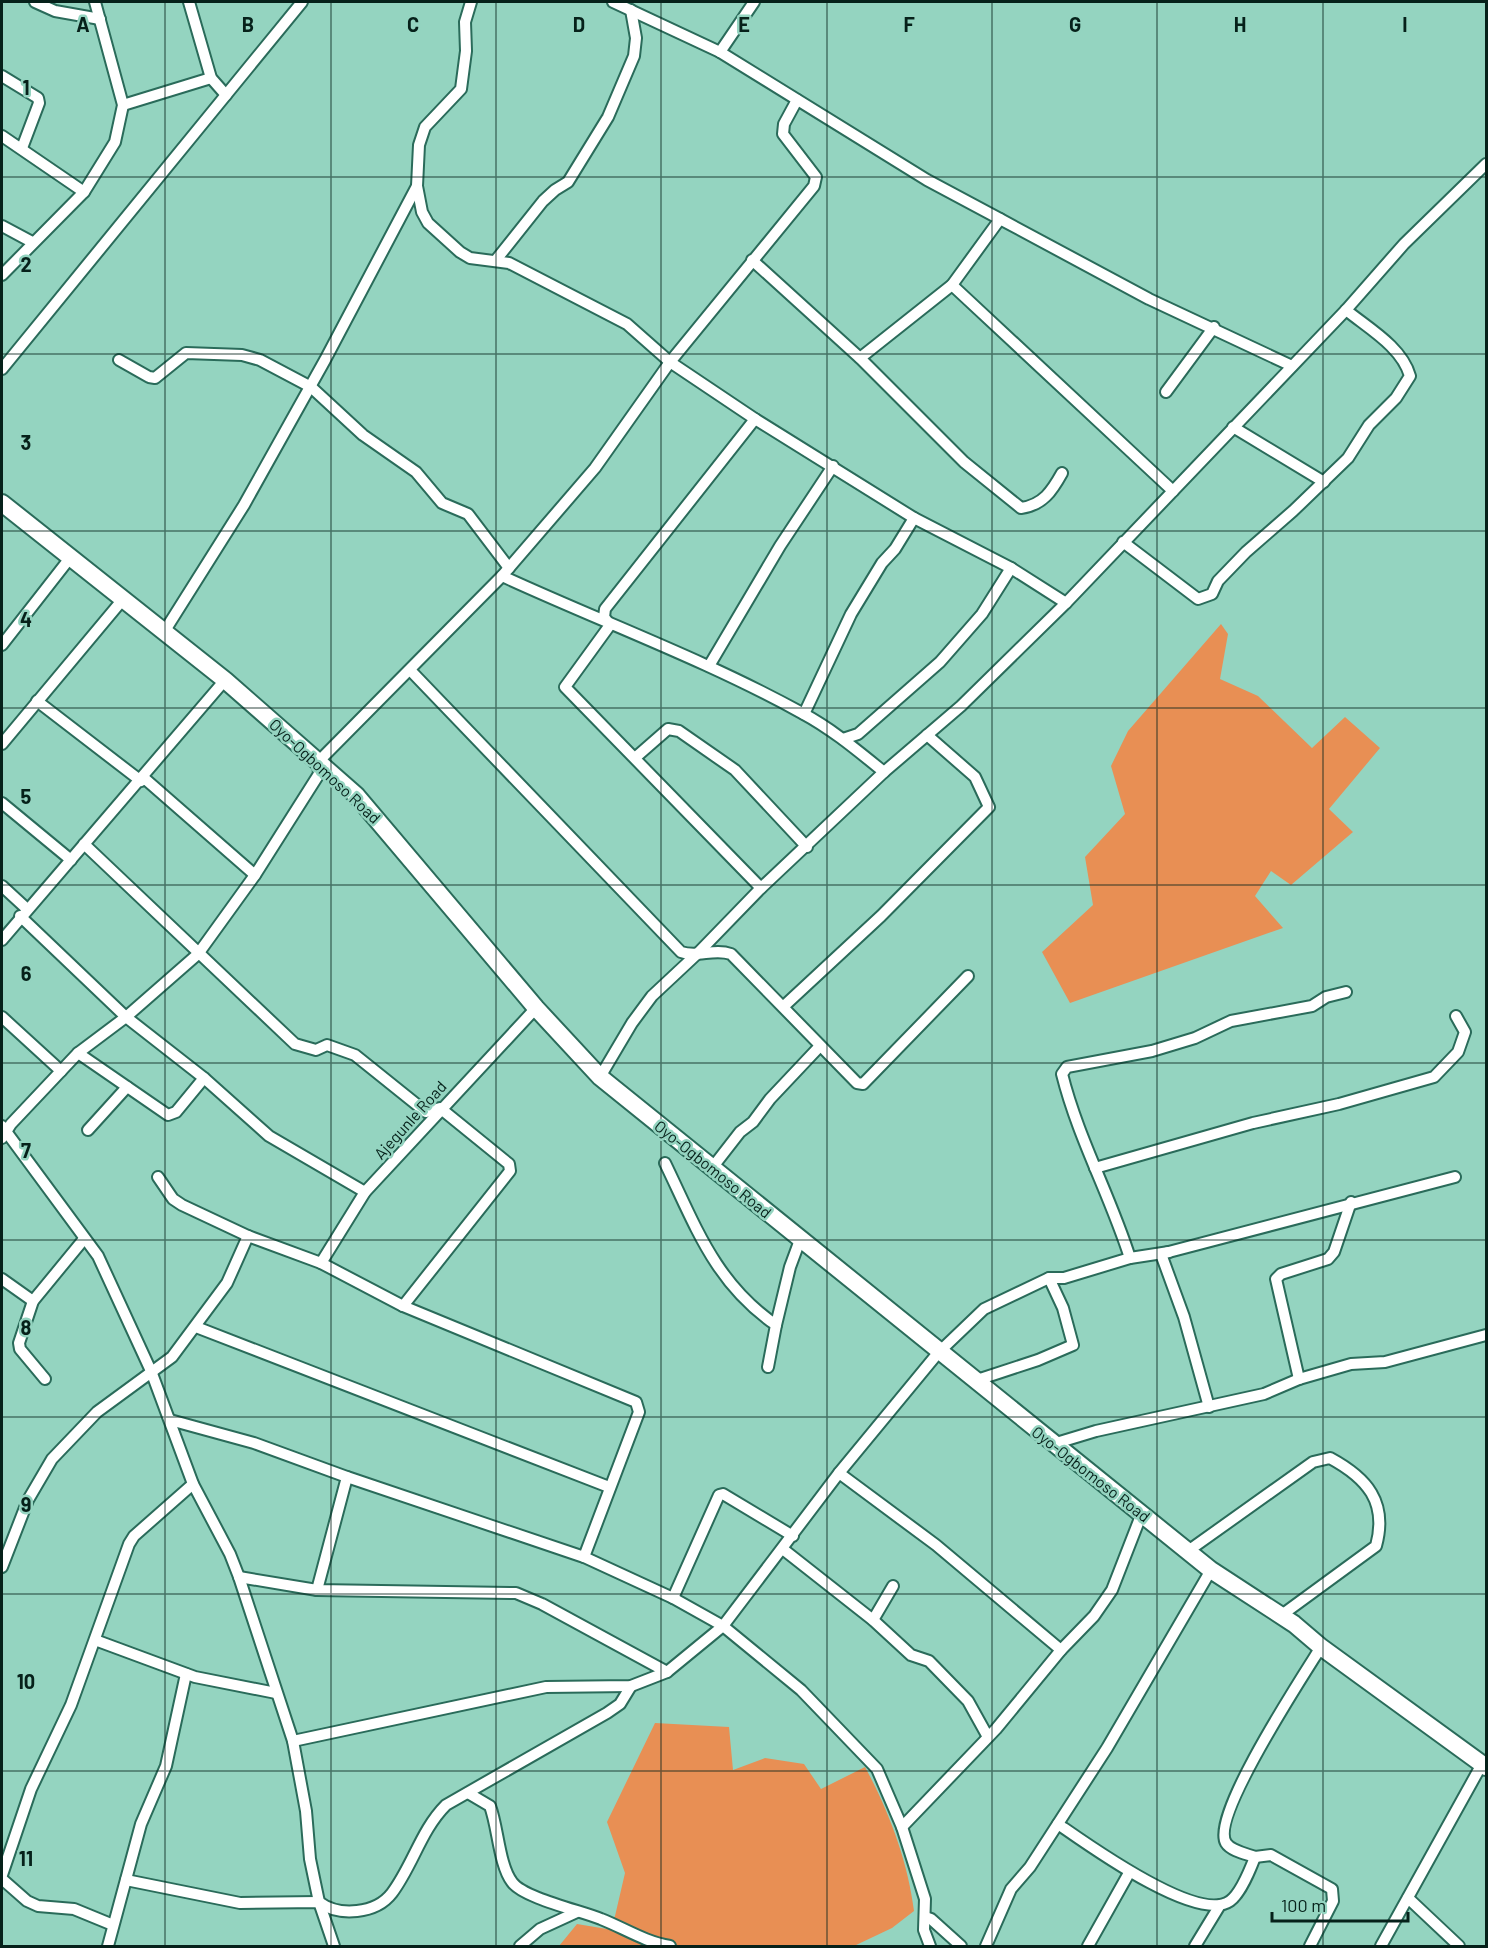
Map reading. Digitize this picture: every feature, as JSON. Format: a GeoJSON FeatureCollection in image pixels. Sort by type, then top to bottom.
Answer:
{"type":"FeatureCollection","features":[{"type":"Feature","properties":{"kind":"highway","name":"Oyo-Ogbomoso Road"},"geometry":{"type":"LineString","coordinates":[[2,502],[225,680],[375,816],[536,1008],[600,1077],[938,1353],[1211,1570],[1279,1617],[1294,1624],[1321,1647],[1484,1765]]}},
{"type":"Feature","properties":{"kind":"street"},"geometry":{"type":"LineString","coordinates":[[35,2],[55,11],[100,19]]}},
{"type":"Feature","properties":{"kind":"street"},"geometry":{"type":"LineString","coordinates":[[2,276],[32,242],[47,232],[84,192],[115,142],[123,105],[94,2]]}},
{"type":"Feature","properties":{"kind":"street"},"geometry":{"type":"LineString","coordinates":[[189,2],[211,78],[226,95]]}},
{"type":"Feature","properties":{"kind":"street"},"geometry":{"type":"LineString","coordinates":[[471,2],[465,22],[466,51],[461,88],[424,127],[419,145],[417,186],[422,212],[436,232],[470,258],[496,260],[523,269],[627,324],[670,362],[755,419],[914,518],[1011,568],[1066,603]]}},
{"type":"Feature","properties":{"kind":"street"},"geometry":{"type":"LineString","coordinates":[[613,2],[720,52],[927,180],[1149,299],[1214,327],[1292,366]]}},
{"type":"Feature","properties":{"kind":"street"},"geometry":{"type":"LineString","coordinates":[[720,52],[754,2]]}},
{"type":"Feature","properties":{"kind":"street"},"geometry":{"type":"LineString","coordinates":[[2,369],[299,3]]}},
{"type":"Feature","properties":{"kind":"street"},"geometry":{"type":"LineString","coordinates":[[496,260],[543,201],[568,182],[608,117],[634,56],[636,38],[631,10]]}},
{"type":"Feature","properties":{"kind":"street"},"geometry":{"type":"LineString","coordinates":[[2,76],[38,98],[39,103],[22,148]]}},
{"type":"Feature","properties":{"kind":"street"},"geometry":{"type":"LineString","coordinates":[[123,105],[211,78]]}},
{"type":"Feature","properties":{"kind":"street"},"geometry":{"type":"LineString","coordinates":[[334,1947],[310,1859],[306,1811],[293,1741],[230,1554],[193,1484],[151,1371],[108,1274],[3,1132],[78,1053],[126,1017],[198,954],[255,875],[319,774],[318,762],[506,572],[595,468],[670,362],[814,186],[816,177],[783,134],[784,124],[797,100]]}},
{"type":"Feature","properties":{"kind":"street"},"geometry":{"type":"LineString","coordinates":[[2,135],[84,192]]}},
{"type":"Feature","properties":{"kind":"street"},"geometry":{"type":"LineString","coordinates":[[600,1077],[632,1023],[652,996],[698,953],[760,888],[807,847],[884,772],[961,706],[1066,603],[1346,310],[1404,244],[1486,164]]}},
{"type":"Feature","properties":{"kind":"street"},"geometry":{"type":"LineString","coordinates":[[164,632],[244,505],[417,186]]}},
{"type":"Feature","properties":{"kind":"street"},"geometry":{"type":"LineString","coordinates":[[860,358],[952,285],[1000,219]]}},
{"type":"Feature","properties":{"kind":"street"},"geometry":{"type":"LineString","coordinates":[[2,226],[32,242]]}},
{"type":"Feature","properties":{"kind":"street"},"geometry":{"type":"LineString","coordinates":[[752,260],[860,358],[963,462],[1022,508],[1034,506],[1051,493],[1062,473]]}},
{"type":"Feature","properties":{"kind":"street"},"geometry":{"type":"LineString","coordinates":[[952,285],[1173,491]]}},
{"type":"Feature","properties":{"kind":"street"},"geometry":{"type":"LineString","coordinates":[[1123,542],[1198,599],[1203,598],[1212,594],[1218,581],[1246,552],[1348,458],[1374,420],[1396,398],[1410,376],[1406,364],[1396,352],[1346,310]]}},
{"type":"Feature","properties":{"kind":"street"},"geometry":{"type":"LineString","coordinates":[[1166,392],[1214,327]]}},
{"type":"Feature","properties":{"kind":"street"},"geometry":{"type":"LineString","coordinates":[[119,360],[149,378],[155,378],[186,353],[242,355],[260,360],[310,387],[363,435],[416,472],[442,503],[468,514],[506,572],[610,625],[709,666],[804,714],[843,739],[884,772]]}},
{"type":"Feature","properties":{"kind":"street"},"geometry":{"type":"LineString","coordinates":[[610,625],[604,617],[605,609],[755,419]]}},
{"type":"Feature","properties":{"kind":"street"},"geometry":{"type":"LineString","coordinates":[[1233,427],[1324,482]]}},
{"type":"Feature","properties":{"kind":"street"},"geometry":{"type":"LineString","coordinates":[[709,666],[780,546],[832,466]]}},
{"type":"Feature","properties":{"kind":"street"},"geometry":{"type":"LineString","coordinates":[[804,714],[851,614],[882,563],[895,549],[914,518]]}},
{"type":"Feature","properties":{"kind":"street"},"geometry":{"type":"LineString","coordinates":[[2,645],[70,558]]}},
{"type":"Feature","properties":{"kind":"street"},"geometry":{"type":"LineString","coordinates":[[843,739],[858,734],[940,662],[982,614],[1011,568]]}},
{"type":"Feature","properties":{"kind":"street"},"geometry":{"type":"LineString","coordinates":[[2,744],[124,598]]}},
{"type":"Feature","properties":{"kind":"street"},"geometry":{"type":"LineString","coordinates":[[610,625],[565,687],[567,693],[636,757],[760,888]]}},
{"type":"Feature","properties":{"kind":"street"},"geometry":{"type":"LineString","coordinates":[[410,670],[681,952],[689,955],[720,950],[730,954],[784,1006],[857,1083],[863,1084],[968,975]]}},
{"type":"Feature","properties":{"kind":"street"},"geometry":{"type":"LineString","coordinates":[[2,940],[24,912],[141,781],[225,680]]}},
{"type":"Feature","properties":{"kind":"street"},"geometry":{"type":"LineString","coordinates":[[38,701],[141,781]]}},
{"type":"Feature","properties":{"kind":"street"},"geometry":{"type":"LineString","coordinates":[[636,757],[668,729],[679,731],[735,770],[807,847]]}},
{"type":"Feature","properties":{"kind":"street"},"geometry":{"type":"LineString","coordinates":[[784,1006],[881,916],[989,807],[975,777],[927,735]]}},
{"type":"Feature","properties":{"kind":"street"},"geometry":{"type":"LineString","coordinates":[[141,781],[144,778],[255,875]]}},
{"type":"Feature","properties":{"kind":"street"},"geometry":{"type":"LineString","coordinates":[[2,803],[71,860]]}},
{"type":"Feature","properties":{"kind":"street"},"geometry":{"type":"LineString","coordinates":[[84,844],[295,1044],[316,1050],[327,1045],[355,1055],[426,1112],[440,1108],[509,1164],[510,1171],[403,1306]]}},
{"type":"Feature","properties":{"kind":"street"},"geometry":{"type":"LineString","coordinates":[[2,886],[24,912],[126,1017],[204,1078],[280,1144],[365,1192]]}},
{"type":"Feature","properties":{"kind":"street"},"geometry":{"type":"LineString","coordinates":[[1130,1258],[1115,1211],[1095,1168],[1087,1141],[1081,1134],[1070,1107],[1062,1074],[1067,1067],[1152,1051],[1195,1038],[1231,1021],[1312,1006],[1326,997],[1346,992]]}},
{"type":"Feature","properties":{"kind":"street","name":"Ajegunle Road"},"geometry":{"type":"LineString","coordinates":[[321,1263],[365,1192],[440,1108],[536,1008]]}},
{"type":"Feature","properties":{"kind":"street"},"geometry":{"type":"LineString","coordinates":[[1095,1168],[1253,1122],[1339,1104],[1434,1077],[1458,1052],[1465,1032],[1456,1016]]}},
{"type":"Feature","properties":{"kind":"street"},"geometry":{"type":"LineString","coordinates":[[2,1017],[62,1071]]}},
{"type":"Feature","properties":{"kind":"street"},"geometry":{"type":"LineString","coordinates":[[712,1168],[740,1132],[753,1122],[820,1046]]}},
{"type":"Feature","properties":{"kind":"street"},"geometry":{"type":"LineString","coordinates":[[78,1053],[168,1115],[173,1115],[204,1078]]}},
{"type":"Feature","properties":{"kind":"street"},"geometry":{"type":"LineString","coordinates":[[88,1130],[127,1087]]}},
{"type":"Feature","properties":{"kind":"street"},"geometry":{"type":"LineString","coordinates":[[665,1163],[702,1243],[728,1282],[751,1308],[776,1325]]}},
{"type":"Feature","properties":{"kind":"street"},"geometry":{"type":"LineString","coordinates":[[158,1177],[173,1199],[182,1205],[248,1236],[321,1263],[403,1306],[636,1402],[639,1412],[584,1557]]}},
{"type":"Feature","properties":{"kind":"street"},"geometry":{"type":"LineString","coordinates":[[1209,1407],[1184,1317],[1161,1254],[1351,1202],[1455,1177]]}},
{"type":"Feature","properties":{"kind":"street"},"geometry":{"type":"LineString","coordinates":[[1299,1379],[1275,1279],[1281,1274],[1328,1259],[1334,1251],[1351,1202]]}},
{"type":"Feature","properties":{"kind":"street"},"geometry":{"type":"LineString","coordinates":[[2,1567],[28,1500],[52,1459],[97,1412],[172,1357],[196,1327],[226,1282],[248,1236]]}},
{"type":"Feature","properties":{"kind":"street"},"geometry":{"type":"LineString","coordinates":[[45,1378],[20,1349],[33,1301],[84,1239]]}},
{"type":"Feature","properties":{"kind":"street"},"geometry":{"type":"LineString","coordinates":[[768,1367],[790,1267],[800,1240]]}},
{"type":"Feature","properties":{"kind":"street"},"geometry":{"type":"LineString","coordinates":[[293,1741],[354,1730],[546,1687],[631,1686],[667,1672],[723,1626],[784,1550],[839,1473],[938,1353],[984,1309],[1049,1278],[1064,1278],[1130,1258],[1168,1252]]}},
{"type":"Feature","properties":{"kind":"street"},"geometry":{"type":"LineString","coordinates":[[974,1381],[1038,1360],[1073,1344],[1064,1308],[1049,1278]]}},
{"type":"Feature","properties":{"kind":"street"},"geometry":{"type":"LineString","coordinates":[[2,1279],[33,1301]]}},
{"type":"Feature","properties":{"kind":"street"},"geometry":{"type":"LineString","coordinates":[[196,1327],[609,1487]]}},
{"type":"Feature","properties":{"kind":"street"},"geometry":{"type":"LineString","coordinates":[[1053,1444],[1096,1431],[1264,1394],[1299,1379],[1351,1364],[1385,1362],[1486,1335]]}},
{"type":"Feature","properties":{"kind":"street"},"geometry":{"type":"LineString","coordinates":[[170,1420],[254,1443],[584,1557],[673,1598],[723,1626],[801,1690],[877,1768],[902,1827],[925,1899],[924,1930],[930,1947]]}},
{"type":"Feature","properties":{"kind":"street"},"geometry":{"type":"LineString","coordinates":[[1188,1551],[1313,1462],[1330,1458],[1344,1465],[1361,1478],[1375,1495],[1379,1534],[1376,1546],[1279,1617]]}},
{"type":"Feature","properties":{"kind":"street"},"geometry":{"type":"LineString","coordinates":[[839,1473],[936,1545],[1061,1650]]}},
{"type":"Feature","properties":{"kind":"street"},"geometry":{"type":"LineString","coordinates":[[317,1590],[347,1477]]}},
{"type":"Feature","properties":{"kind":"street"},"geometry":{"type":"LineString","coordinates":[[113,1925],[74,1909],[38,1906],[27,1901],[2,1877],[31,1790],[66,1720],[129,1544],[134,1536],[193,1484]]}},
{"type":"Feature","properties":{"kind":"street"},"geometry":{"type":"LineString","coordinates":[[673,1598],[719,1495],[723,1494],[793,1536]]}},
{"type":"Feature","properties":{"kind":"street"},"geometry":{"type":"LineString","coordinates":[[902,1827],[988,1737],[1061,1650],[1089,1622],[1108,1595],[1142,1513]]}},
{"type":"Feature","properties":{"kind":"street"},"geometry":{"type":"LineString","coordinates":[[784,1550],[873,1620],[911,1655],[929,1661],[968,1701],[988,1737]]}},
{"type":"Feature","properties":{"kind":"street"},"geometry":{"type":"LineString","coordinates":[[986,1947],[1011,1889],[1058,1824],[1107,1748],[1211,1570]]}},
{"type":"Feature","properties":{"kind":"street"},"geometry":{"type":"LineString","coordinates":[[239,1577],[317,1590],[516,1593],[542,1604],[667,1672]]}},
{"type":"Feature","properties":{"kind":"street"},"geometry":{"type":"LineString","coordinates":[[873,1620],[893,1586]]}},
{"type":"Feature","properties":{"kind":"street"},"geometry":{"type":"LineString","coordinates":[[95,1640],[186,1674],[276,1693]]}},
{"type":"Feature","properties":{"kind":"street"},"geometry":{"type":"LineString","coordinates":[[1310,1947],[1333,1901],[1332,1889],[1271,1855],[1255,1857],[1228,1846],[1225,1842],[1224,1824],[1258,1749],[1321,1647]]}},
{"type":"Feature","properties":{"kind":"street"},"geometry":{"type":"LineString","coordinates":[[108,1947],[141,1824],[166,1766],[186,1674]]}},
{"type":"Feature","properties":{"kind":"street"},"geometry":{"type":"LineString","coordinates":[[126,1880],[240,1903],[320,1902],[329,1909],[350,1912],[378,1903],[391,1894],[432,1819],[446,1805],[607,1713],[620,1704],[631,1686]]}},
{"type":"Feature","properties":{"kind":"street"},"geometry":{"type":"LineString","coordinates":[[1381,1947],[1484,1765]]}},
{"type":"Feature","properties":{"kind":"street"},"geometry":{"type":"LineString","coordinates":[[468,1793],[490,1806],[512,1883],[577,1912],[598,1917],[652,1942],[670,1947]]}},
{"type":"Feature","properties":{"kind":"street"},"geometry":{"type":"LineString","coordinates":[[1058,1824],[1130,1873],[1196,1904],[1220,1905],[1230,1901],[1238,1892],[1255,1857]]}},
{"type":"Feature","properties":{"kind":"street"},"geometry":{"type":"LineString","coordinates":[[1088,1947],[1130,1873]]}},
{"type":"Feature","properties":{"kind":"street"},"geometry":{"type":"LineString","coordinates":[[1408,1898],[1459,1947]]}},
{"type":"Feature","properties":{"kind":"street"},"geometry":{"type":"LineString","coordinates":[[1196,1947],[1220,1905]]}},
{"type":"Feature","properties":{"kind":"street"},"geometry":{"type":"LineString","coordinates":[[520,1947],[540,1929],[577,1912]]}},
{"type":"Feature","properties":{"kind":"street"},"geometry":{"type":"LineString","coordinates":[[925,1917],[961,1947]]}},
{"type":"Feature","properties":{"kind":"shaded area"},"geometry":{"type":"Polygon","coordinates":[[[1221,624],[1228,634],[1220,679],[1258,696],[1312,748],[1345,717],[1380,748],[1329,809],[1353,832],[1291,885],[1271,871],[1255,896],[1283,928],[1070,1003],[1042,952],[1093,905],[1085,857],[1125,814],[1111,766],[1128,731],[1221,624]]]}},
{"type":"Feature","properties":{"kind":"shaded area"},"geometry":{"type":"Polygon","coordinates":[[[655,1723],[729,1727],[733,1770],[765,1758],[804,1764],[821,1789],[865,1767],[896,1837],[907,1874],[914,1911],[892,1928],[854,1946],[559,1946],[577,1924],[607,1929],[615,1916],[625,1873],[607,1822],[655,1723]]]}}]}
